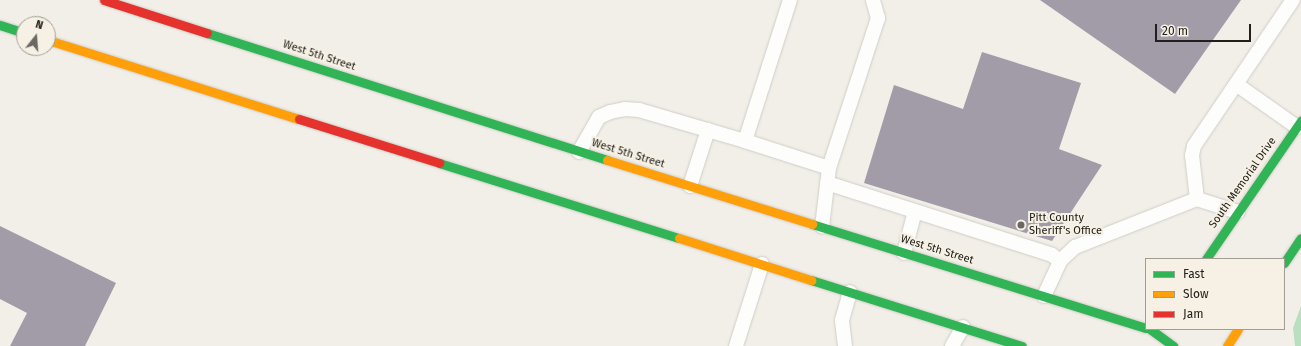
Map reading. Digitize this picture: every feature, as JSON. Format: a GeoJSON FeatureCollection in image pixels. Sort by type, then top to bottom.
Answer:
{"type":"FeatureCollection","features":[{"type":"Feature","properties":{"kind":"main road","name":"West 5th Street"},"geometry":{"type":"LineString","coordinates":[[104,0],[579,152],[1145,328]]}},
{"type":"Feature","properties":{"kind":"main road"},"geometry":{"type":"LineString","coordinates":[[0,25],[16,30]]}},
{"type":"Feature","properties":{"kind":"main road"},"geometry":{"type":"LineString","coordinates":[[56,43],[1022,346]]}},
{"type":"Feature","properties":{"kind":"main road","name":"South Memorial Drive"},"geometry":{"type":"LineString","coordinates":[[1207,258],[1299,124]]}},
{"type":"Feature","properties":{"kind":"main road"},"geometry":{"type":"LineString","coordinates":[[1285,262],[1301,238]]}},
{"type":"Feature","properties":{"kind":"main road"},"geometry":{"type":"LineString","coordinates":[[1150,341],[1155,330],[1174,346]]}},
{"type":"Feature","properties":{"kind":"main road"},"geometry":{"type":"LineString","coordinates":[[1227,346],[1237,330]]}},
{"type":"Feature","properties":{"kind":"lane"},"geometry":{"type":"LineString","coordinates":[[746,142],[790,0]]}},
{"type":"Feature","properties":{"kind":"lane"},"geometry":{"type":"LineString","coordinates":[[822,227],[830,168],[878,18],[873,0]]}},
{"type":"Feature","properties":{"kind":"lane"},"geometry":{"type":"LineString","coordinates":[[1197,199],[1192,155],[1194,146],[1293,0]]}},
{"type":"Feature","properties":{"kind":"lane"},"geometry":{"type":"LineString","coordinates":[[1236,84],[1299,124]]}},
{"type":"Feature","properties":{"kind":"lane"},"geometry":{"type":"LineString","coordinates":[[579,152],[599,117],[625,109],[639,110],[830,168]]}},
{"type":"Feature","properties":{"kind":"lane"},"geometry":{"type":"LineString","coordinates":[[690,186],[708,130]]}},
{"type":"Feature","properties":{"kind":"lane"},"geometry":{"type":"LineString","coordinates":[[828,183],[1052,255],[1060,260]]}},
{"type":"Feature","properties":{"kind":"lane"},"geometry":{"type":"LineString","coordinates":[[1044,296],[1060,260],[1075,247],[1197,199],[1238,212]]}},
{"type":"Feature","properties":{"kind":"lane"},"geometry":{"type":"LineString","coordinates":[[904,253],[915,211]]}},
{"type":"Feature","properties":{"kind":"lane"},"geometry":{"type":"LineString","coordinates":[[736,346],[762,264]]}},
{"type":"Feature","properties":{"kind":"lane"},"geometry":{"type":"LineString","coordinates":[[845,346],[842,320],[850,292]]}},
{"type":"Feature","properties":{"kind":"lane"},"geometry":{"type":"LineString","coordinates":[[952,346],[962,327]]}},
{"type":"Feature","properties":{"kind":"green space"},"geometry":{"type":"Polygon","coordinates":[[[1301,306],[1301,346],[1295,346],[1293,328],[1301,306]]]}},
{"type":"Feature","properties":{"kind":"building"},"geometry":{"type":"Polygon","coordinates":[[[1040,0],[1241,0],[1175,94],[1040,0]]]}},
{"type":"Feature","properties":{"kind":"building"},"geometry":{"type":"Polygon","coordinates":[[[982,52],[1081,83],[1059,149],[1102,165],[1052,241],[864,183],[894,85],[963,109],[982,52]]]}},
{"type":"Feature","properties":{"kind":"building"},"geometry":{"type":"Polygon","coordinates":[[[0,226],[116,283],[85,346],[10,346],[27,313],[0,299],[0,226]]]}},
{"type":"Feature","properties":{"kind":"traffic: fast"},"geometry":{"type":"LineString","coordinates":[[0,25],[16,30]]}},
{"type":"Feature","properties":{"kind":"traffic: fast"},"geometry":{"type":"LineString","coordinates":[[207,33],[607,160]]}},
{"type":"Feature","properties":{"kind":"traffic: fast"},"geometry":{"type":"LineString","coordinates":[[1207,258],[1301,121]]}},
{"type":"Feature","properties":{"kind":"traffic: fast"},"geometry":{"type":"LineString","coordinates":[[439,163],[679,238]]}},
{"type":"Feature","properties":{"kind":"traffic: fast"},"geometry":{"type":"LineString","coordinates":[[812,224],[1145,328]]}},
{"type":"Feature","properties":{"kind":"traffic: fast"},"geometry":{"type":"LineString","coordinates":[[1285,262],[1301,238]]}},
{"type":"Feature","properties":{"kind":"traffic: fast"},"geometry":{"type":"LineString","coordinates":[[811,280],[1022,346]]}},
{"type":"Feature","properties":{"kind":"traffic: fast"},"geometry":{"type":"LineString","coordinates":[[1151,330],[1173,346]]}},
{"type":"Feature","properties":{"kind":"traffic: slow"},"geometry":{"type":"LineString","coordinates":[[56,43],[299,119]]}},
{"type":"Feature","properties":{"kind":"traffic: slow"},"geometry":{"type":"LineString","coordinates":[[607,160],[812,224]]}},
{"type":"Feature","properties":{"kind":"traffic: slow"},"geometry":{"type":"LineString","coordinates":[[679,238],[811,280]]}},
{"type":"Feature","properties":{"kind":"traffic: slow"},"geometry":{"type":"LineString","coordinates":[[1227,346],[1237,330]]}},
{"type":"Feature","properties":{"kind":"traffic: jam"},"geometry":{"type":"LineString","coordinates":[[104,0],[207,33]]}},
{"type":"Feature","properties":{"kind":"traffic: jam"},"geometry":{"type":"LineString","coordinates":[[299,119],[439,163]]}},
{"type":"Feature","properties":{"kind":"place","name":"Pitt County Sheriff's Office"},"geometry":{"type":"Point","coordinates":[1021,225]}}]}
